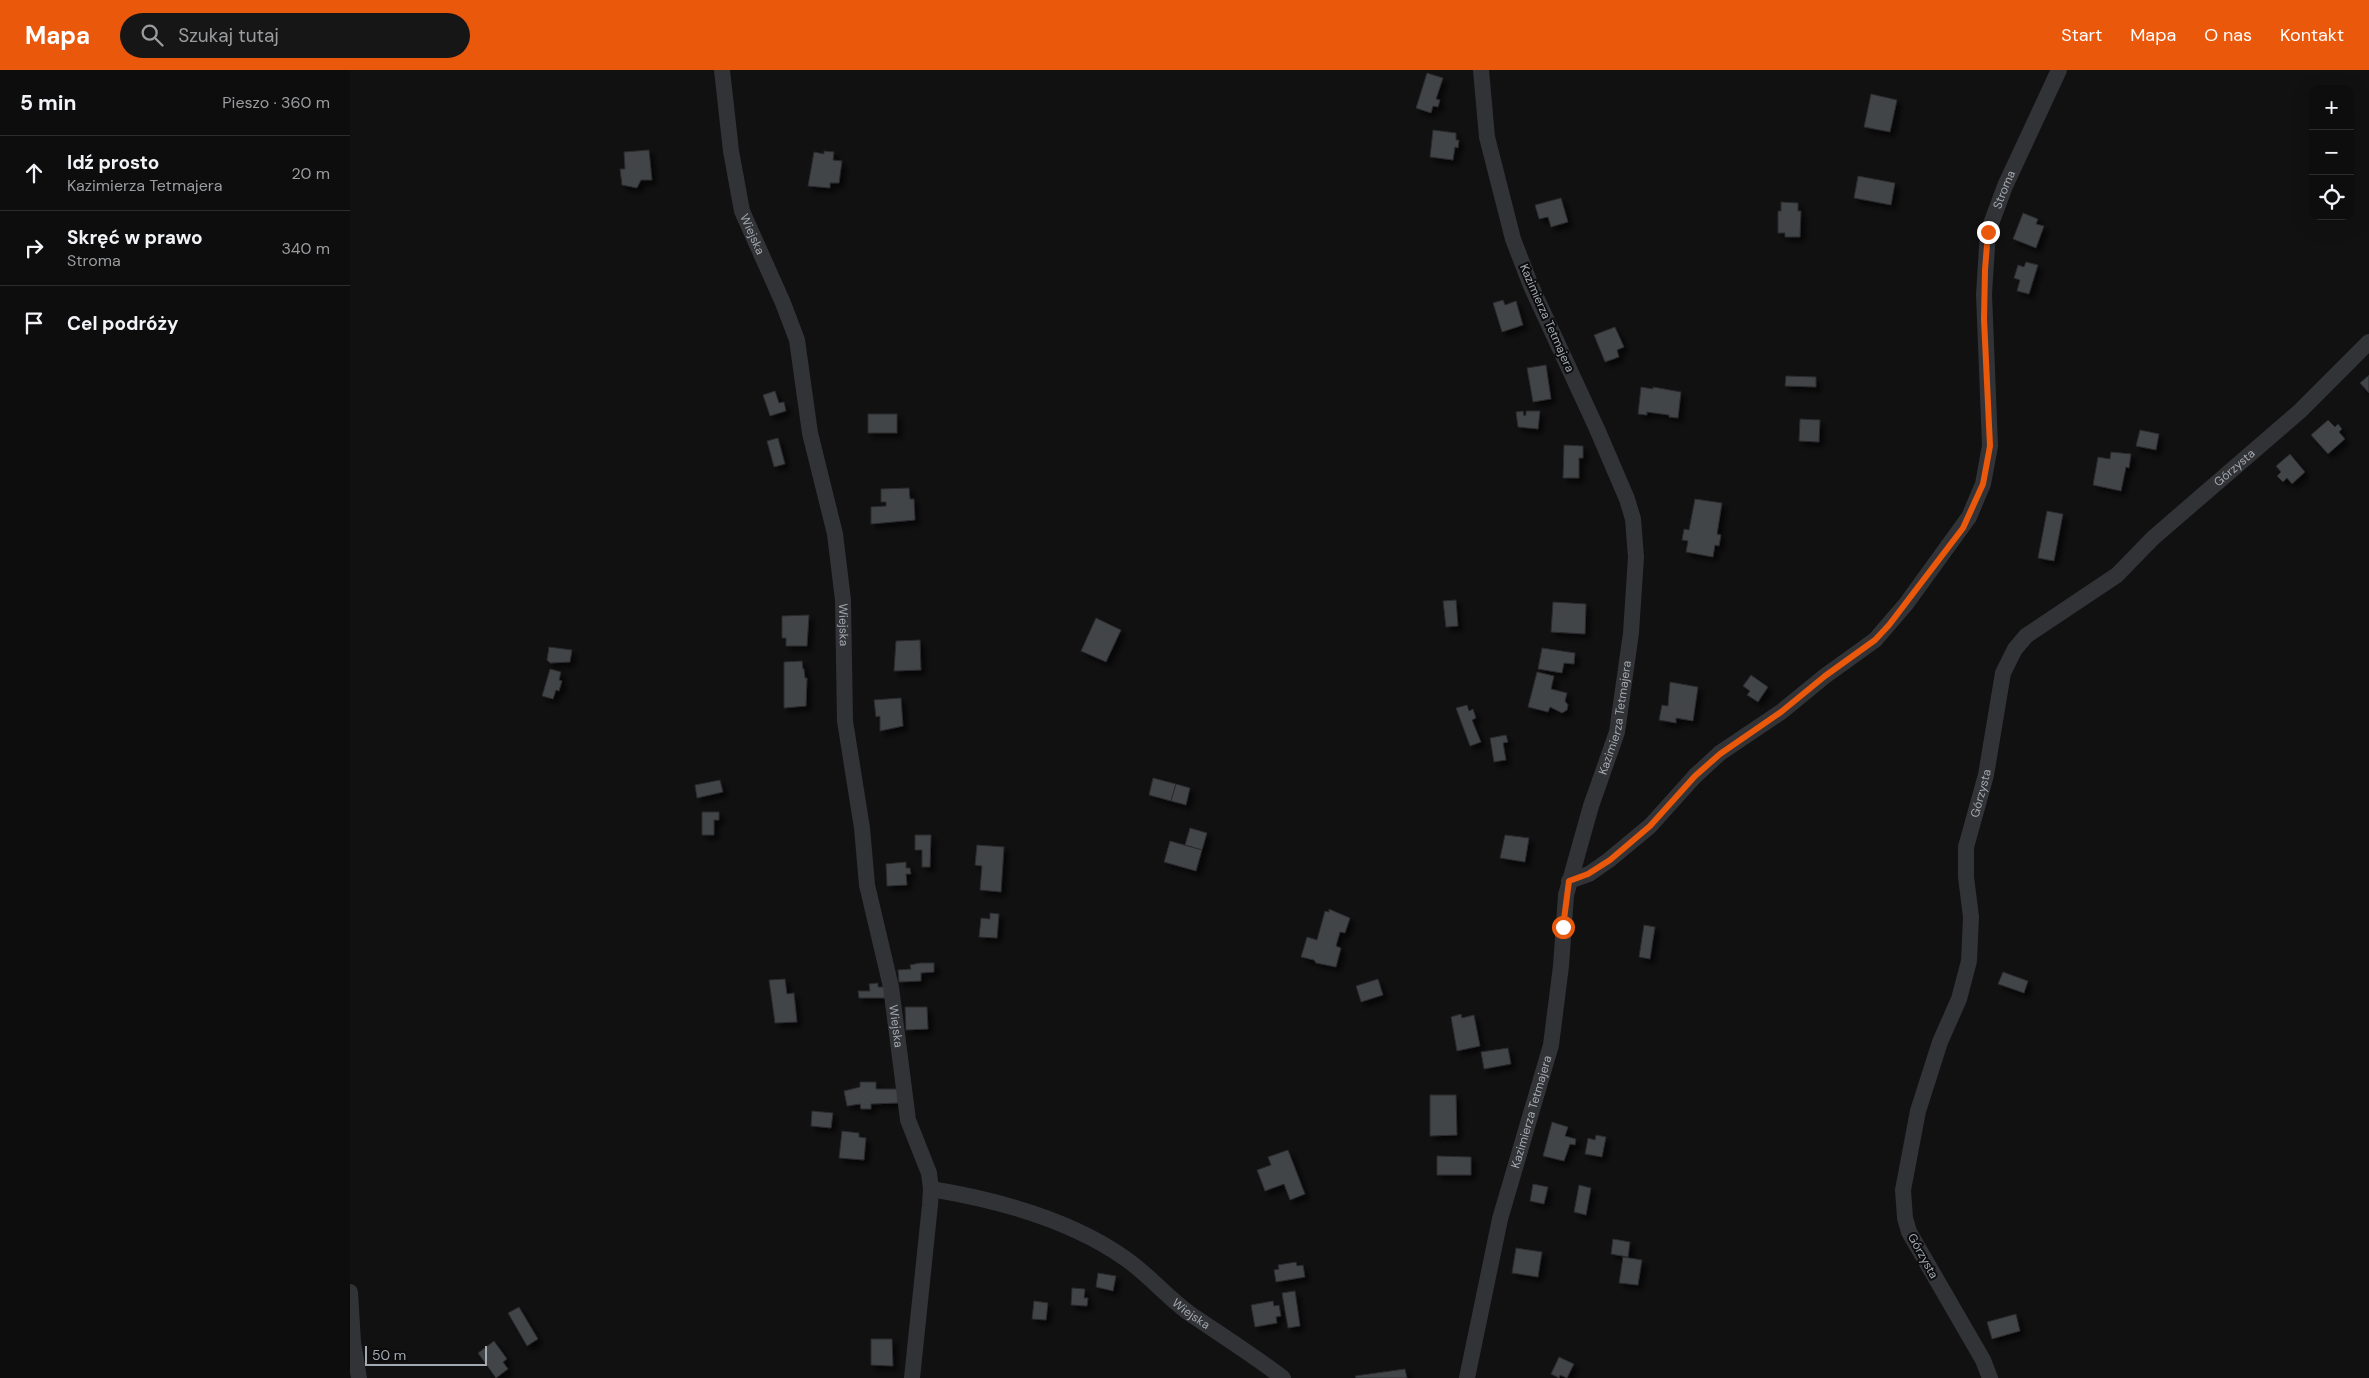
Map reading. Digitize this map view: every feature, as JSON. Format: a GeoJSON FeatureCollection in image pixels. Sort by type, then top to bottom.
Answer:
{"type":"FeatureCollection","features":[{"type":"Feature","properties":{"kind":"street","name":"Wiejska"},"geometry":{"type":"LineString","coordinates":[[722,70],[730,142],[742,211],[783,303],[797,340],[810,433],[835,534],[843,600],[845,721],[862,828],[867,885],[891,987],[908,1120],[929,1173],[931,1189],[912,1378]]}},
{"type":"Feature","properties":{"kind":"street","name":"Kazimierza Tetmajera"},"geometry":{"type":"LineString","coordinates":[[1466,1378],[1500,1219],[1551,1044],[1569,881],[1591,806],[1617,732],[1631,633],[1636,539],[1633,520],[1617,476],[1531,286],[1513,238],[1487,137],[1481,70]]}},
{"type":"Feature","properties":{"kind":"street","name":"Stroma"},"geometry":{"type":"LineString","coordinates":[[1569,881],[1588,874],[1610,860],[1650,826],[1695,776],[1720,754],[1781,712],[1879,637],[1969,517],[1983,484],[1990,446],[1984,302],[1988,232],[2005,186],[2059,70]]}},
{"type":"Feature","properties":{"kind":"street","name":"Górzysta"},"geometry":{"type":"LineString","coordinates":[[1990,1378],[1978,1352],[1909,1232],[1905,1218],[1903,1190],[1920,1103],[1940,1042],[1959,999],[1970,961],[1971,917],[1966,877],[1966,847],[1986,775],[2003,673],[2015,649],[2026,636],[2117,575],[2153,538],[2300,411],[2369,342]]}},
{"type":"Feature","properties":{"kind":"street","name":"Wiejska"},"geometry":{"type":"LineString","coordinates":[[931,1189],[1004,1204],[1064,1226],[1113,1250],[1139,1268],[1188,1312],[1283,1378]]}},
{"type":"Feature","properties":{"kind":"street"},"geometry":{"type":"LineString","coordinates":[[350,1292],[353,1342],[359,1378]]}},
{"type":"Feature","properties":{"kind":"building"},"geometry":{"type":"Polygon","coordinates":[[[1427,73],[1443,78],[1436,99],[1440,100],[1438,107],[1433,106],[1431,113],[1416,108],[1427,73]]]}},
{"type":"Feature","properties":{"kind":"building"},"geometry":{"type":"Polygon","coordinates":[[[1871,94],[1897,100],[1890,132],[1864,127],[1871,94]]]}},
{"type":"Feature","properties":{"kind":"building"},"geometry":{"type":"Polygon","coordinates":[[[1433,130],[1456,133],[1456,140],[1459,140],[1458,148],[1455,147],[1453,160],[1430,157],[1433,130]]]}},
{"type":"Feature","properties":{"kind":"building"},"geometry":{"type":"Polygon","coordinates":[[[649,150],[652,180],[641,180],[637,188],[622,185],[620,169],[625,169],[624,152],[649,150]]]}},
{"type":"Feature","properties":{"kind":"building"},"geometry":{"type":"Polygon","coordinates":[[[824,151],[834,152],[833,160],[842,161],[839,183],[830,183],[830,188],[808,186],[814,152],[824,154],[824,151]]]}},
{"type":"Feature","properties":{"kind":"building"},"geometry":{"type":"Polygon","coordinates":[[[1858,176],[1895,183],[1891,205],[1854,198],[1858,176]]]}},
{"type":"Feature","properties":{"kind":"building"},"geometry":{"type":"Polygon","coordinates":[[[1561,198],[1568,222],[1551,227],[1548,217],[1539,219],[1535,205],[1561,198]]]}},
{"type":"Feature","properties":{"kind":"building"},"geometry":{"type":"Polygon","coordinates":[[[1781,202],[1798,203],[1798,211],[1801,211],[1800,237],[1785,237],[1785,233],[1778,233],[1778,211],[1781,211],[1781,202]]]}},
{"type":"Feature","properties":{"kind":"building"},"geometry":{"type":"Polygon","coordinates":[[[2023,213],[2038,219],[2036,224],[2044,226],[2036,248],[2013,239],[2023,213]]]}},
{"type":"Feature","properties":{"kind":"building"},"geometry":{"type":"Polygon","coordinates":[[[2026,262],[2038,265],[2029,294],[2017,291],[2020,280],[2014,278],[2018,265],[2024,267],[2026,262]]]}},
{"type":"Feature","properties":{"kind":"building"},"geometry":{"type":"Polygon","coordinates":[[[1503,300],[1505,305],[1516,301],[1523,325],[1502,332],[1493,303],[1503,300]]]}},
{"type":"Feature","properties":{"kind":"building"},"geometry":{"type":"Polygon","coordinates":[[[1615,327],[1624,347],[1617,350],[1619,357],[1605,362],[1594,335],[1615,327]]]}},
{"type":"Feature","properties":{"kind":"building"},"geometry":{"type":"Polygon","coordinates":[[[1546,365],[1551,399],[1533,402],[1527,368],[1546,365]]]}},
{"type":"Feature","properties":{"kind":"building"},"geometry":{"type":"Polygon","coordinates":[[[2369,375],[2369,393],[2360,383],[2369,375]]]}},
{"type":"Feature","properties":{"kind":"building"},"geometry":{"type":"Polygon","coordinates":[[[1786,376],[1816,377],[1816,387],[1785,386],[1786,376]]]}},
{"type":"Feature","properties":{"kind":"building"},"geometry":{"type":"Polygon","coordinates":[[[1641,387],[1681,392],[1678,418],[1647,412],[1647,415],[1638,414],[1641,387]]]}},
{"type":"Feature","properties":{"kind":"building"},"geometry":{"type":"Polygon","coordinates":[[[775,391],[779,403],[784,402],[786,411],[770,416],[763,395],[775,391]]]}},
{"type":"Feature","properties":{"kind":"building"},"geometry":{"type":"Polygon","coordinates":[[[1523,411],[1524,416],[1526,411],[1540,411],[1538,429],[1518,427],[1516,412],[1523,411]]]}},
{"type":"Feature","properties":{"kind":"building"},"geometry":{"type":"Polygon","coordinates":[[[868,414],[897,414],[897,433],[868,433],[868,414]]]}},
{"type":"Feature","properties":{"kind":"building"},"geometry":{"type":"Polygon","coordinates":[[[1800,419],[1820,420],[1819,442],[1799,441],[1800,419]]]}},
{"type":"Feature","properties":{"kind":"building"},"geometry":{"type":"Polygon","coordinates":[[[2328,420],[2335,427],[2338,424],[2342,429],[2339,432],[2345,439],[2328,454],[2311,435],[2328,420]]]}},
{"type":"Feature","properties":{"kind":"building"},"geometry":{"type":"Polygon","coordinates":[[[2140,430],[2159,434],[2156,450],[2136,446],[2140,430]]]}},
{"type":"Feature","properties":{"kind":"building"},"geometry":{"type":"Polygon","coordinates":[[[778,438],[785,464],[774,467],[767,441],[778,438]]]}},
{"type":"Feature","properties":{"kind":"building"},"geometry":{"type":"Polygon","coordinates":[[[1564,445],[1583,446],[1583,458],[1579,458],[1579,478],[1563,478],[1564,445]]]}},
{"type":"Feature","properties":{"kind":"building"},"geometry":{"type":"Polygon","coordinates":[[[2111,452],[2131,454],[2129,468],[2126,467],[2121,491],[2093,485],[2098,457],[2110,459],[2111,452]]]}},
{"type":"Feature","properties":{"kind":"building"},"geometry":{"type":"Polygon","coordinates":[[[2290,454],[2305,472],[2292,484],[2287,478],[2283,482],[2277,476],[2281,472],[2276,466],[2290,454]]]}},
{"type":"Feature","properties":{"kind":"building"},"geometry":{"type":"Polygon","coordinates":[[[909,488],[910,499],[914,499],[915,520],[871,524],[871,507],[886,506],[886,502],[881,502],[881,489],[909,488]]]}},
{"type":"Feature","properties":{"kind":"building"},"geometry":{"type":"Polygon","coordinates":[[[1695,499],[1722,503],[1717,534],[1721,535],[1719,546],[1715,545],[1713,557],[1686,552],[1688,541],[1682,540],[1684,529],[1689,530],[1695,499]]]}},
{"type":"Feature","properties":{"kind":"building"},"geometry":{"type":"Polygon","coordinates":[[[2047,511],[2063,514],[2054,561],[2038,558],[2047,511]]]}},
{"type":"Feature","properties":{"kind":"building"},"geometry":{"type":"Polygon","coordinates":[[[1456,600],[1458,626],[1446,627],[1443,601],[1456,600]]]}},
{"type":"Feature","properties":{"kind":"building"},"geometry":{"type":"Polygon","coordinates":[[[1553,602],[1586,604],[1585,634],[1551,632],[1553,602]]]}},
{"type":"Feature","properties":{"kind":"building"},"geometry":{"type":"Polygon","coordinates":[[[809,615],[807,646],[786,646],[786,638],[782,638],[782,616],[809,615]]]}},
{"type":"Feature","properties":{"kind":"building"},"geometry":{"type":"Polygon","coordinates":[[[1096,618],[1121,630],[1106,662],[1081,651],[1096,618]]]}},
{"type":"Feature","properties":{"kind":"building"},"geometry":{"type":"Polygon","coordinates":[[[920,640],[921,670],[894,671],[896,641],[920,640]]]}},
{"type":"Feature","properties":{"kind":"building"},"geometry":{"type":"Polygon","coordinates":[[[549,647],[572,650],[570,662],[550,663],[547,660],[549,647]]]}},
{"type":"Feature","properties":{"kind":"building"},"geometry":{"type":"Polygon","coordinates":[[[1542,648],[1575,653],[1574,664],[1564,663],[1562,673],[1538,669],[1542,648]]]}},
{"type":"Feature","properties":{"kind":"building"},"geometry":{"type":"Polygon","coordinates":[[[802,661],[805,678],[807,678],[806,706],[784,708],[784,662],[802,661]]]}},
{"type":"Feature","properties":{"kind":"building"},"geometry":{"type":"Polygon","coordinates":[[[550,669],[561,672],[559,680],[562,681],[559,691],[556,690],[553,699],[542,696],[550,669]]]}},
{"type":"Feature","properties":{"kind":"building"},"geometry":{"type":"Polygon","coordinates":[[[1537,672],[1554,676],[1551,689],[1567,693],[1565,701],[1568,705],[1567,710],[1562,713],[1550,707],[1548,712],[1528,707],[1537,672]]]}},
{"type":"Feature","properties":{"kind":"building"},"geometry":{"type":"Polygon","coordinates":[[[1751,675],[1768,687],[1758,702],[1747,695],[1750,691],[1743,686],[1751,675]]]}},
{"type":"Feature","properties":{"kind":"building"},"geometry":{"type":"Polygon","coordinates":[[[1670,682],[1698,687],[1693,721],[1676,718],[1676,723],[1659,720],[1662,705],[1668,706],[1670,682]]]}},
{"type":"Feature","properties":{"kind":"building"},"geometry":{"type":"Polygon","coordinates":[[[901,698],[903,726],[880,731],[880,716],[876,717],[874,700],[901,698]]]}},
{"type":"Feature","properties":{"kind":"building"},"geometry":{"type":"Polygon","coordinates":[[[1467,705],[1469,711],[1473,709],[1476,718],[1472,720],[1481,742],[1470,746],[1456,708],[1467,705]]]}},
{"type":"Feature","properties":{"kind":"building"},"geometry":{"type":"Polygon","coordinates":[[[1506,735],[1508,742],[1503,743],[1506,760],[1494,762],[1490,738],[1506,735]]]}},
{"type":"Feature","properties":{"kind":"building"},"geometry":{"type":"Polygon","coordinates":[[[1153,778],[1176,784],[1171,801],[1149,795],[1153,778]]]}},
{"type":"Feature","properties":{"kind":"building"},"geometry":{"type":"Polygon","coordinates":[[[720,780],[723,792],[697,798],[695,785],[720,780]]]}},
{"type":"Feature","properties":{"kind":"building"},"geometry":{"type":"Polygon","coordinates":[[[1176,784],[1190,788],[1186,805],[1171,801],[1176,784]]]}},
{"type":"Feature","properties":{"kind":"building"},"geometry":{"type":"Polygon","coordinates":[[[702,812],[719,812],[719,820],[714,820],[714,835],[702,835],[702,812]]]}},
{"type":"Feature","properties":{"kind":"building"},"geometry":{"type":"Polygon","coordinates":[[[1190,828],[1207,833],[1202,850],[1185,845],[1190,828]]]}},
{"type":"Feature","properties":{"kind":"building"},"geometry":{"type":"Polygon","coordinates":[[[915,835],[931,835],[930,867],[922,867],[922,850],[915,850],[915,835]]]}},
{"type":"Feature","properties":{"kind":"building"},"geometry":{"type":"Polygon","coordinates":[[[1505,835],[1529,838],[1525,862],[1500,858],[1505,835]]]}},
{"type":"Feature","properties":{"kind":"building"},"geometry":{"type":"Polygon","coordinates":[[[1170,841],[1202,850],[1196,871],[1164,862],[1170,841]]]}},
{"type":"Feature","properties":{"kind":"building"},"geometry":{"type":"Polygon","coordinates":[[[977,845],[1004,847],[1001,892],[980,890],[982,866],[975,865],[977,845]]]}},
{"type":"Feature","properties":{"kind":"building"},"geometry":{"type":"Polygon","coordinates":[[[906,862],[906,868],[910,868],[911,874],[906,874],[907,885],[887,886],[886,864],[906,862]]]}},
{"type":"Feature","properties":{"kind":"building"},"geometry":{"type":"Polygon","coordinates":[[[1329,909],[1350,918],[1345,933],[1340,932],[1336,946],[1341,948],[1336,967],[1316,963],[1314,960],[1301,957],[1307,937],[1317,940],[1325,911],[1329,912],[1329,909]]]}},
{"type":"Feature","properties":{"kind":"building"},"geometry":{"type":"Polygon","coordinates":[[[990,913],[999,914],[997,938],[979,937],[981,918],[990,919],[990,913]]]}},
{"type":"Feature","properties":{"kind":"building"},"geometry":{"type":"Polygon","coordinates":[[[1644,925],[1655,927],[1650,959],[1639,957],[1644,925]]]}},
{"type":"Feature","properties":{"kind":"building"},"geometry":{"type":"Polygon","coordinates":[[[934,963],[934,972],[921,973],[921,981],[899,982],[898,970],[911,969],[910,965],[934,963]]]}},
{"type":"Feature","properties":{"kind":"building"},"geometry":{"type":"Polygon","coordinates":[[[2003,972],[2028,981],[2024,993],[1998,984],[2003,972]]]}},
{"type":"Feature","properties":{"kind":"building"},"geometry":{"type":"Polygon","coordinates":[[[785,979],[787,994],[794,993],[797,1022],[775,1023],[769,980],[785,979]]]}},
{"type":"Feature","properties":{"kind":"building"},"geometry":{"type":"Polygon","coordinates":[[[1378,979],[1383,995],[1361,1002],[1356,986],[1378,979]]]}},
{"type":"Feature","properties":{"kind":"building"},"geometry":{"type":"Polygon","coordinates":[[[878,983],[878,987],[886,987],[886,998],[859,998],[858,991],[870,991],[869,984],[878,983]]]}},
{"type":"Feature","properties":{"kind":"building"},"geometry":{"type":"Polygon","coordinates":[[[905,1007],[927,1007],[928,1029],[906,1030],[905,1007]]]}},
{"type":"Feature","properties":{"kind":"building"},"geometry":{"type":"Polygon","coordinates":[[[1461,1014],[1462,1018],[1474,1015],[1480,1046],[1457,1051],[1451,1017],[1461,1014]]]}},
{"type":"Feature","properties":{"kind":"building"},"geometry":{"type":"Polygon","coordinates":[[[1508,1048],[1511,1064],[1484,1069],[1481,1052],[1508,1048]]]}},
{"type":"Feature","properties":{"kind":"building"},"geometry":{"type":"Polygon","coordinates":[[[860,1082],[876,1082],[876,1089],[898,1089],[898,1103],[871,1104],[871,1109],[861,1109],[860,1104],[847,1106],[844,1091],[860,1087],[860,1082]]]}},
{"type":"Feature","properties":{"kind":"building"},"geometry":{"type":"Polygon","coordinates":[[[1430,1095],[1456,1095],[1457,1135],[1430,1136],[1430,1095]]]}},
{"type":"Feature","properties":{"kind":"building"},"geometry":{"type":"Polygon","coordinates":[[[812,1111],[833,1113],[831,1128],[811,1126],[812,1111]]]}},
{"type":"Feature","properties":{"kind":"building"},"geometry":{"type":"Polygon","coordinates":[[[1552,1122],[1568,1127],[1565,1136],[1576,1139],[1575,1145],[1570,1144],[1564,1161],[1543,1156],[1552,1122]]]}},
{"type":"Feature","properties":{"kind":"building"},"geometry":{"type":"Polygon","coordinates":[[[842,1131],[859,1133],[859,1137],[866,1138],[864,1160],[839,1158],[842,1131]]]}},
{"type":"Feature","properties":{"kind":"building"},"geometry":{"type":"Polygon","coordinates":[[[1596,1135],[1606,1137],[1602,1157],[1585,1154],[1588,1138],[1595,1140],[1596,1135]]]}},
{"type":"Feature","properties":{"kind":"building"},"geometry":{"type":"Polygon","coordinates":[[[1288,1150],[1305,1194],[1290,1200],[1284,1184],[1265,1191],[1257,1170],[1271,1165],[1268,1157],[1288,1150]]]}},
{"type":"Feature","properties":{"kind":"building"},"geometry":{"type":"Polygon","coordinates":[[[1437,1156],[1471,1157],[1471,1175],[1437,1175],[1437,1156]]]}},
{"type":"Feature","properties":{"kind":"building"},"geometry":{"type":"Polygon","coordinates":[[[1533,1184],[1548,1187],[1544,1204],[1530,1201],[1533,1184]]]}},
{"type":"Feature","properties":{"kind":"building"},"geometry":{"type":"Polygon","coordinates":[[[1579,1185],[1591,1188],[1586,1215],[1574,1212],[1579,1185]]]}},
{"type":"Feature","properties":{"kind":"building"},"geometry":{"type":"Polygon","coordinates":[[[1613,1239],[1630,1242],[1628,1257],[1611,1254],[1613,1239]]]}},
{"type":"Feature","properties":{"kind":"building"},"geometry":{"type":"Polygon","coordinates":[[[1516,1248],[1542,1252],[1538,1277],[1512,1273],[1516,1248]]]}},
{"type":"Feature","properties":{"kind":"building"},"geometry":{"type":"Polygon","coordinates":[[[1623,1257],[1642,1260],[1638,1285],[1619,1283],[1623,1257]]]}},
{"type":"Feature","properties":{"kind":"building"},"geometry":{"type":"Polygon","coordinates":[[[1296,1262],[1297,1266],[1303,1265],[1305,1277],[1276,1282],[1274,1270],[1279,1269],[1278,1265],[1296,1262]]]}},
{"type":"Feature","properties":{"kind":"building"},"geometry":{"type":"Polygon","coordinates":[[[1098,1273],[1116,1276],[1113,1291],[1096,1287],[1098,1273]]]}},
{"type":"Feature","properties":{"kind":"building"},"geometry":{"type":"Polygon","coordinates":[[[1072,1288],[1085,1289],[1084,1298],[1088,1298],[1087,1306],[1071,1305],[1072,1288]]]}},
{"type":"Feature","properties":{"kind":"building"},"geometry":{"type":"Polygon","coordinates":[[[1295,1291],[1300,1326],[1288,1328],[1282,1293],[1295,1291]]]}},
{"type":"Feature","properties":{"kind":"building"},"geometry":{"type":"Polygon","coordinates":[[[1034,1301],[1048,1303],[1046,1320],[1032,1319],[1034,1301]]]}},
{"type":"Feature","properties":{"kind":"building"},"geometry":{"type":"Polygon","coordinates":[[[1273,1301],[1274,1306],[1279,1305],[1281,1316],[1276,1317],[1277,1323],[1255,1327],[1251,1305],[1273,1301]]]}},
{"type":"Feature","properties":{"kind":"building"},"geometry":{"type":"Polygon","coordinates":[[[519,1307],[538,1339],[527,1346],[508,1313],[519,1307]]]}},
{"type":"Feature","properties":{"kind":"building"},"geometry":{"type":"Polygon","coordinates":[[[2016,1314],[2020,1331],[1992,1339],[1987,1322],[2016,1314]]]}},
{"type":"Feature","properties":{"kind":"building"},"geometry":{"type":"Polygon","coordinates":[[[871,1339],[892,1339],[893,1366],[871,1365],[871,1339]]]}},
{"type":"Feature","properties":{"kind":"building"},"geometry":{"type":"Polygon","coordinates":[[[494,1341],[507,1359],[503,1362],[508,1369],[496,1378],[478,1353],[494,1341]]]}},
{"type":"Feature","properties":{"kind":"building"},"geometry":{"type":"Polygon","coordinates":[[[1559,1357],[1574,1364],[1567,1378],[1560,1375],[1559,1378],[1551,1374],[1559,1357]]]}},
{"type":"Feature","properties":{"kind":"building"},"geometry":{"type":"Polygon","coordinates":[[[1405,1369],[1407,1378],[1356,1378],[1355,1376],[1405,1369]]]}},
{"type":"Feature","properties":{"kind":"route"},"geometry":{"type":"LineString","coordinates":[[1563,927],[1569,881],[1588,874],[1610,860],[1650,826],[1695,776],[1720,754],[1781,712],[1825,676],[1883,633],[1963,528],[1983,484],[1987,471],[1990,446],[1984,319],[1988,232]]}}]}
